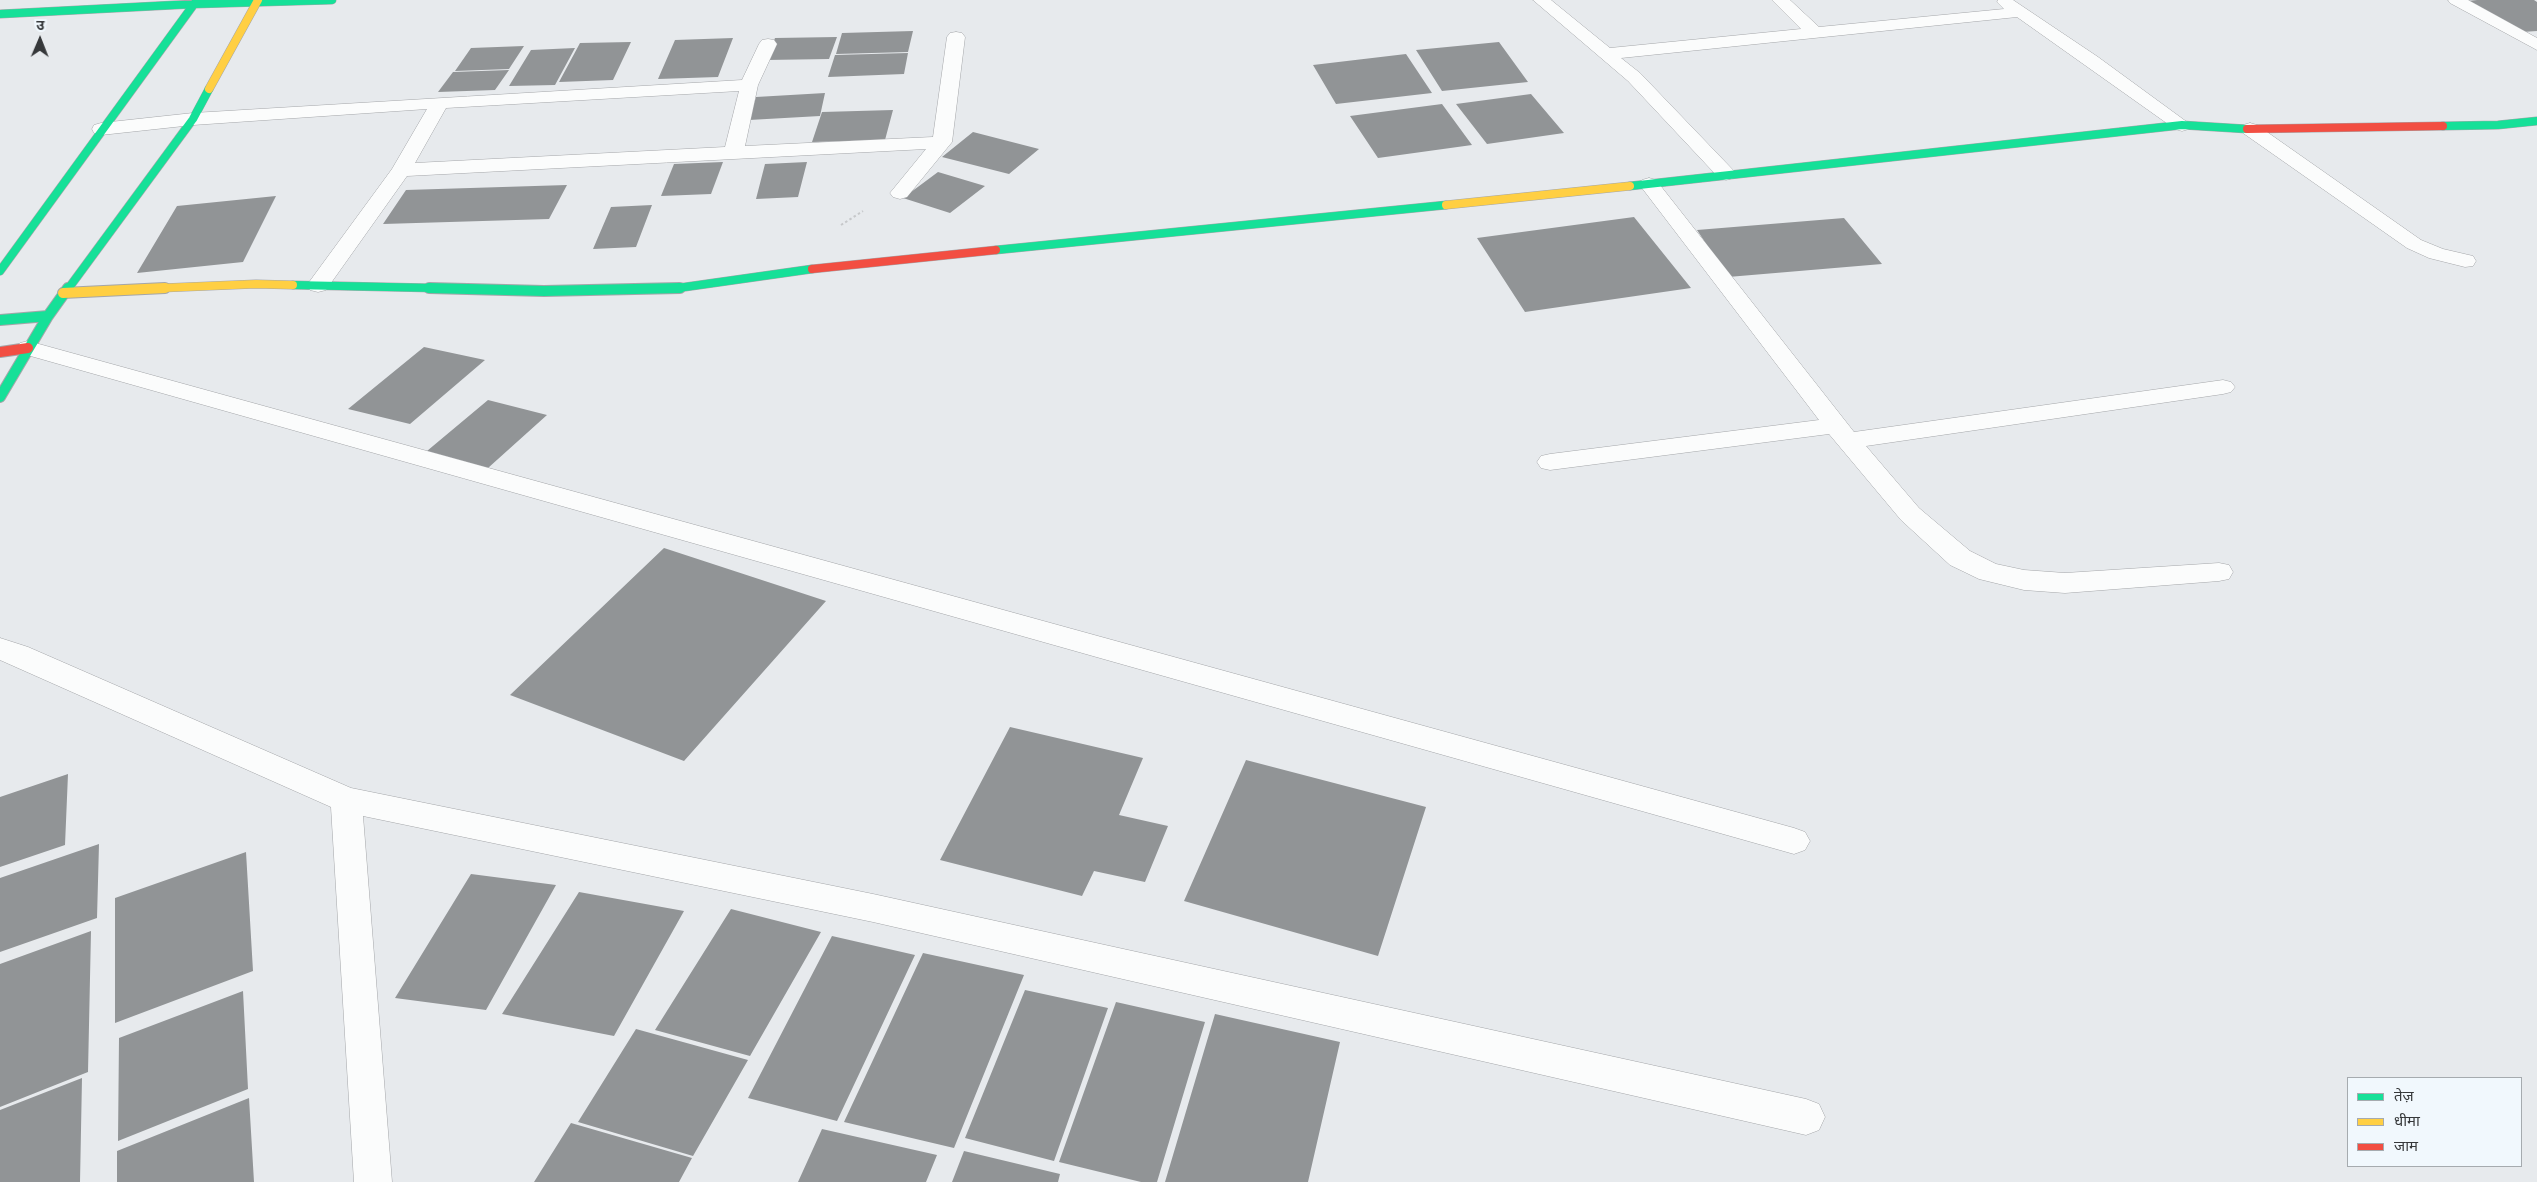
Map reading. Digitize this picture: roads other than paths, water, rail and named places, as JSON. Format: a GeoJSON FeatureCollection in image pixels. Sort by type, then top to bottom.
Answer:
{"type":"FeatureCollection","features":[{"type":"Feature","properties":{"kind":"street"},"geometry":{"type":"LineString","coordinates":[[0,14],[196,2],[332,0]]}},
{"type":"Feature","properties":{"kind":"street"},"geometry":{"type":"LineString","coordinates":[[1541,0],[1634,77],[1726,174]]}},
{"type":"Feature","properties":{"kind":"street"},"geometry":{"type":"LineString","coordinates":[[1780,0],[1794,11],[1815,33]]}},
{"type":"Feature","properties":{"kind":"street"},"geometry":{"type":"LineString","coordinates":[[2001,0],[2182,125]]}},
{"type":"Feature","properties":{"kind":"street"},"geometry":{"type":"LineString","coordinates":[[2456,0],[2537,45]]}},
{"type":"Feature","properties":{"kind":"street"},"geometry":{"type":"LineString","coordinates":[[0,270],[101,129],[196,2]]}},
{"type":"Feature","properties":{"kind":"street"},"geometry":{"type":"LineString","coordinates":[[0,397],[63,293],[193,119],[256,2]]}},
{"type":"Feature","properties":{"kind":"street"},"geometry":{"type":"LineString","coordinates":[[1605,54],[2021,12]]}},
{"type":"Feature","properties":{"kind":"street"},"geometry":{"type":"LineString","coordinates":[[900,193],[942,142],[956,38]]}},
{"type":"Feature","properties":{"kind":"street"},"geometry":{"type":"LineString","coordinates":[[734,151],[750,85],[768,44]]}},
{"type":"Feature","properties":{"kind":"street"},"geometry":{"type":"LineString","coordinates":[[101,129],[193,119],[750,85]]}},
{"type":"Feature","properties":{"kind":"street"},"geometry":{"type":"LineString","coordinates":[[318,284],[401,170],[440,103]]}},
{"type":"Feature","properties":{"kind":"street"},"geometry":{"type":"LineString","coordinates":[[63,293],[256,284],[486,288],[544,291],[668,290],[812,269],[1650,184],[1726,174],[2182,125],[2250,129],[2498,125],[2537,121]]}},
{"type":"Feature","properties":{"kind":"street"},"geometry":{"type":"LineString","coordinates":[[2250,129],[2414,244],[2436,254],[2465,261]]}},
{"type":"Feature","properties":{"kind":"street"},"geometry":{"type":"LineString","coordinates":[[401,170],[734,151],[942,142]]}},
{"type":"Feature","properties":{"kind":"street"},"geometry":{"type":"LineString","coordinates":[[1650,184],[1842,433],[1910,514],[1935,538],[1960,558],[1989,572],[2024,580],[2065,583],[2219,572]]}},
{"type":"Feature","properties":{"kind":"street"},"geometry":{"type":"LineString","coordinates":[[0,320],[48,316]]}},
{"type":"Feature","properties":{"kind":"street"},"geometry":{"type":"LineString","coordinates":[[0,352],[28,348],[1794,841]]}},
{"type":"Feature","properties":{"kind":"street"},"geometry":{"type":"LineString","coordinates":[[1550,462],[1842,433],[2223,388]]}},
{"type":"Feature","properties":{"kind":"street"},"geometry":{"type":"LineString","coordinates":[[0,650],[18,654],[346,800],[873,908],[1806,1117]]}},
{"type":"Feature","properties":{"kind":"street"},"geometry":{"type":"LineString","coordinates":[[346,800],[373,1182]]}}]}
